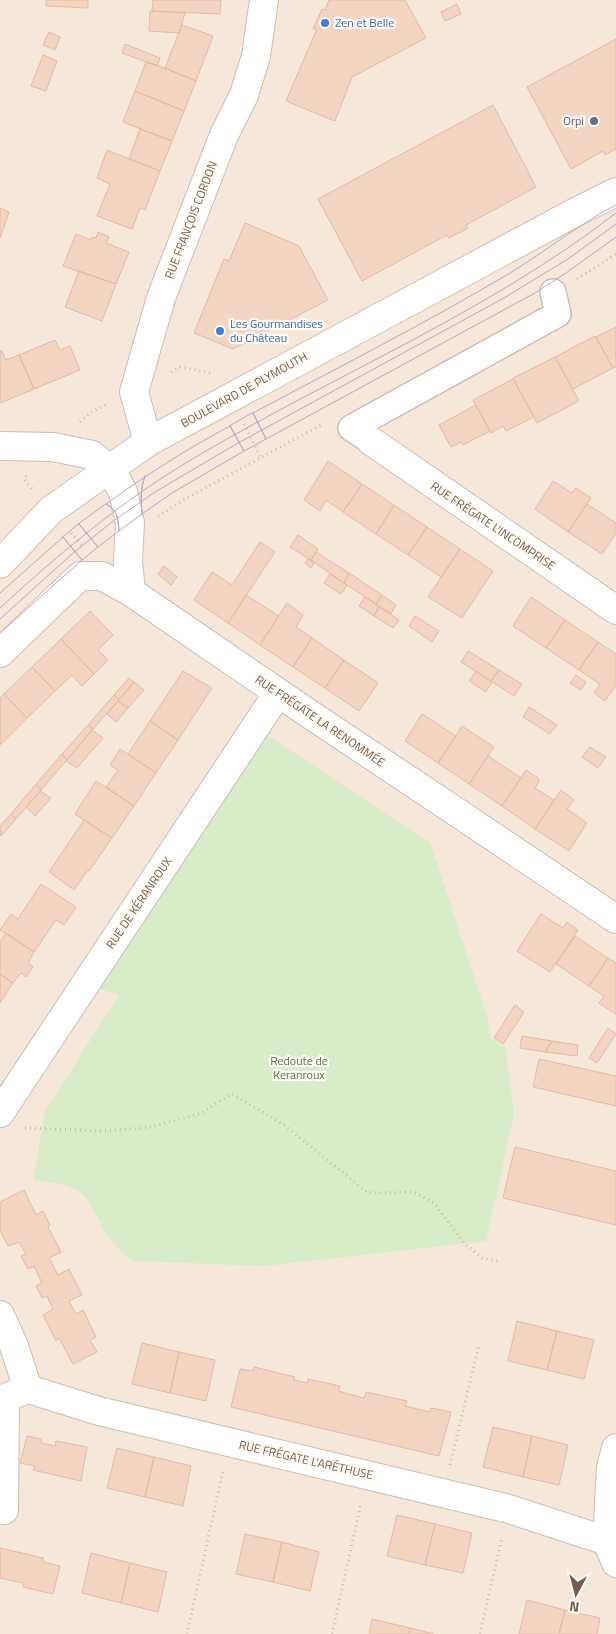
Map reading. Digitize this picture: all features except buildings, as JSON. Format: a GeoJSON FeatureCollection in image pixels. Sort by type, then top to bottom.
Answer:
{"type":"FeatureCollection","features":[{"type":"Feature","properties":{"kind":"street","name":"RUE FRANÇOIS CORDON"},"geometry":{"type":"LineString","coordinates":[[148,442],[134,392],[160,298],[224,135],[244,94],[256,56],[264,0]]}},
{"type":"Feature","properties":{"kind":"street","name":"BOULEVARD DE PLYMOUTH"},"geometry":{"type":"LineString","coordinates":[[0,564],[50,510],[148,442],[390,311],[616,192]]}},
{"type":"Feature","properties":{"kind":"street"},"geometry":{"type":"LineString","coordinates":[[352,429],[558,314],[552,292]]}},
{"type":"Feature","properties":{"kind":"street","name":"RUE FRÉGATE L'INCOMPRISE"},"geometry":{"type":"LineString","coordinates":[[352,429],[616,610]]}},
{"type":"Feature","properties":{"kind":"street"},"geometry":{"type":"LineString","coordinates":[[0,446],[53,447],[92,455],[110,469],[123,492],[130,523],[128,561],[131,592]]}},
{"type":"Feature","properties":{"kind":"street"},"geometry":{"type":"LineString","coordinates":[[0,653],[80,576],[102,576],[131,592]]}},
{"type":"Feature","properties":{"kind":"street","name":"RUE FRÉGATE LA RENOMMÉE"},"geometry":{"type":"LineString","coordinates":[[131,592],[278,693],[616,919]]}},
{"type":"Feature","properties":{"kind":"street","name":"RUE DE KÉRANROUX"},"geometry":{"type":"LineString","coordinates":[[8,1120],[278,693]]}},
{"type":"Feature","properties":{"kind":"street"},"geometry":{"type":"LineString","coordinates":[[0,1315],[14,1346],[4,1510]]}},
{"type":"Feature","properties":{"kind":"street","name":"RUE FRÉGATE L'ARÉTHUSE"},"geometry":{"type":"LineString","coordinates":[[11,1396],[100,1411],[509,1509],[611,1552]]}},
{"type":"Feature","properties":{"kind":"street"},"geometry":{"type":"LineString","coordinates":[[611,1552],[611,1468],[616,1448]]}},
{"type":"Feature","properties":{"kind":"path"},"geometry":{"type":"LineString","coordinates":[[552,292],[616,254]]}},
{"type":"Feature","properties":{"kind":"path"},"geometry":{"type":"LineString","coordinates":[[129,535],[185,499],[260,457],[352,429]]}},
{"type":"Feature","properties":{"kind":"path"},"geometry":{"type":"LineString","coordinates":[[8,1120],[103,1131],[146,1128],[198,1114],[232,1094],[284,1125],[368,1193],[413,1192],[434,1203],[464,1244],[482,1258],[498,1261]]}},
{"type":"Feature","properties":{"kind":"path"},"geometry":{"type":"LineString","coordinates":[[443,1492],[479,1345]]}},
{"type":"Feature","properties":{"kind":"path"},"geometry":{"type":"LineString","coordinates":[[188,1634],[229,1442]]}},
{"type":"Feature","properties":{"kind":"path"},"geometry":{"type":"LineString","coordinates":[[332,1634],[361,1506]]}},
{"type":"Feature","properties":{"kind":"path"},"geometry":{"type":"LineString","coordinates":[[480,1634],[509,1509]]}},
{"type":"Feature","properties":{"kind":"shaded area"},"geometry":{"type":"Polygon","coordinates":[[[0,0],[616,0],[616,1634],[0,1634],[0,0]]]}},
{"type":"Feature","properties":{"kind":"green space","name":"Redoute de Keranroux"},"geometry":{"type":"Polygon","coordinates":[[[264,733],[430,842],[487,1016],[490,1038],[506,1048],[514,1115],[486,1241],[265,1266],[132,1261],[108,1236],[92,1206],[82,1194],[75,1189],[63,1185],[33,1180],[45,1111],[119,995],[98,988],[264,733]]]}},
{"type":"Feature","properties":{"kind":"tram line"},"geometry":{"type":"LineString","coordinates":[[616,205],[510,273],[253,413],[266,439],[535,293],[616,237]]}},
{"type":"Feature","properties":{"kind":"tram line"},"geometry":{"type":"LineString","coordinates":[[0,608],[93,528],[168,474],[247,428],[463,313],[567,249],[616,213]]}},
{"type":"Feature","properties":{"kind":"tram line"},"geometry":{"type":"LineString","coordinates":[[0,619],[72,554],[112,522],[155,492],[238,443],[504,298],[568,259],[616,224]]}},
{"type":"Feature","properties":{"kind":"tram line"},"geometry":{"type":"LineString","coordinates":[[253,413],[266,439],[244,451],[230,426],[253,413]]}},
{"type":"Feature","properties":{"kind":"tram line"},"geometry":{"type":"LineString","coordinates":[[145,476],[143,481],[141,495],[141,500],[141,504],[142,514],[119,531],[118,518],[113,509],[106,504],[136,483],[151,473],[230,426],[244,451],[172,493],[142,514],[141,500],[143,481],[145,476]]}},
{"type":"Feature","properties":{"kind":"tram line"},"geometry":{"type":"LineString","coordinates":[[106,504],[113,509],[118,518],[119,531],[98,547],[79,524],[106,504]]}},
{"type":"Feature","properties":{"kind":"tram line"},"geometry":{"type":"LineString","coordinates":[[79,524],[98,547],[82,560],[63,537],[79,524]]}},
{"type":"Feature","properties":{"kind":"tram line"},"geometry":{"type":"LineString","coordinates":[[0,593],[63,537],[82,560],[0,633]]}},
{"type":"Feature","properties":{"kind":"place","name":"Zen et Belle"},"geometry":{"type":"Point","coordinates":[325,23]}},
{"type":"Feature","properties":{"kind":"place","name":"Orpi"},"geometry":{"type":"Point","coordinates":[594,121]}},
{"type":"Feature","properties":{"kind":"place","name":"Les Gourmandises du Château"},"geometry":{"type":"Point","coordinates":[220,331]}}]}
